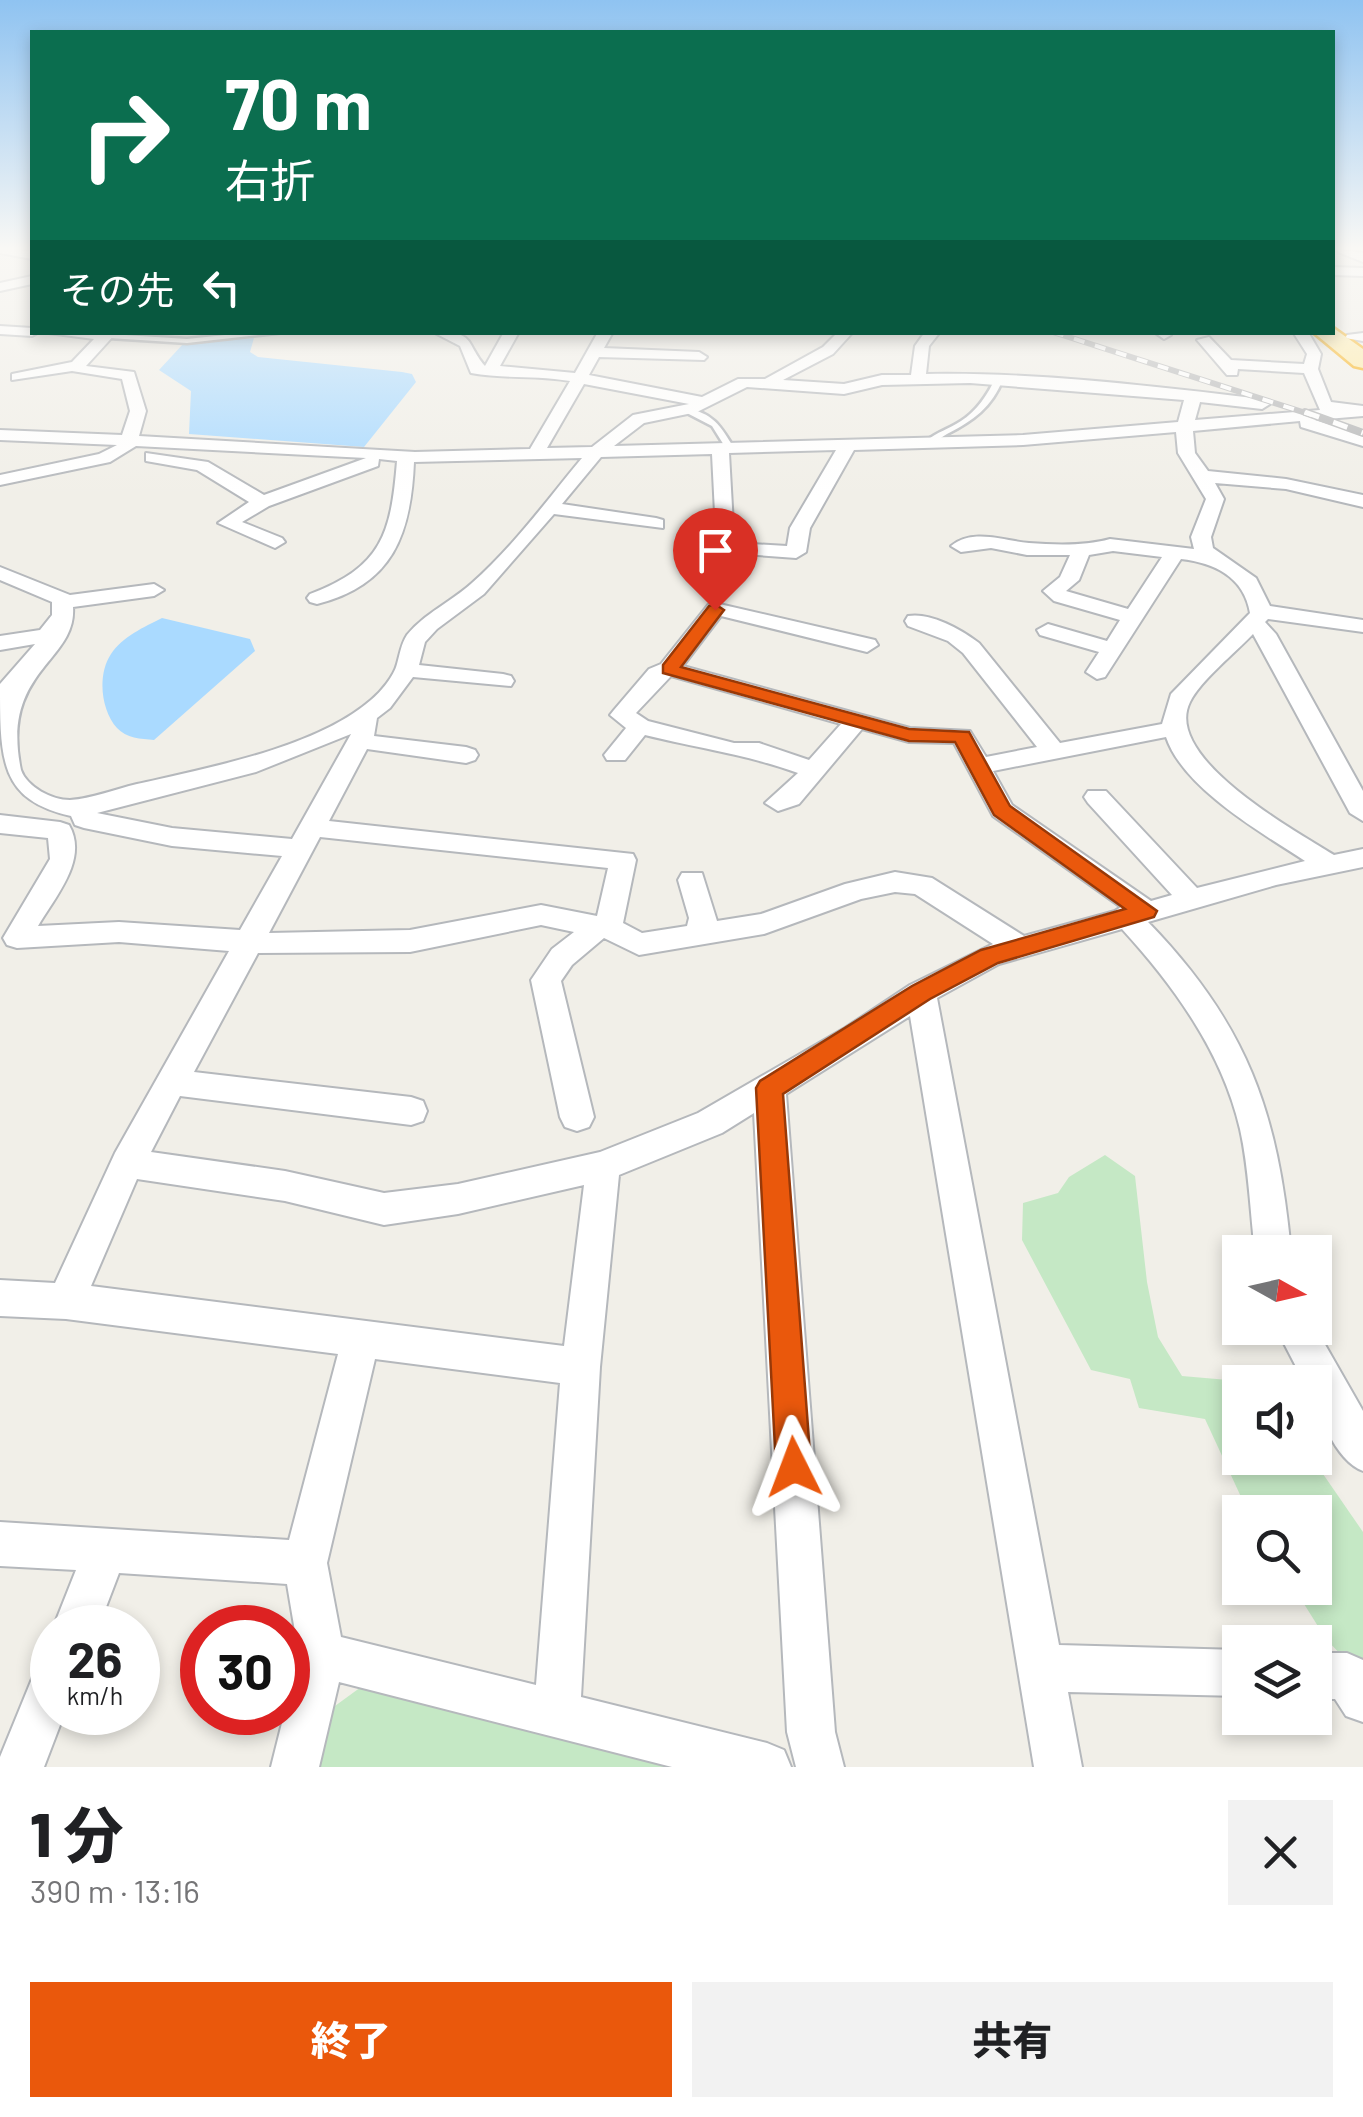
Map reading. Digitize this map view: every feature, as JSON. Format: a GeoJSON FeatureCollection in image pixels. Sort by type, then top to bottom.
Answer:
{"type":"FeatureCollection","features":[{"type":"Feature","properties":{"kind":"highway"},"geometry":{"type":"LineString","coordinates":[[1328,335],[1363,361]]}},
{"type":"Feature","properties":{"kind":"street"},"geometry":{"type":"LineString","coordinates":[[8,393],[18,373],[79,365],[108,335]]}},
{"type":"Feature","properties":{"kind":"street"},"geometry":{"type":"LineString","coordinates":[[447,335],[466,343],[476,370],[580,378],[707,404]]}},
{"type":"Feature","properties":{"kind":"street"},"geometry":{"type":"LineString","coordinates":[[488,373],[510,335]]}},
{"type":"Feature","properties":{"kind":"street"},"geometry":{"type":"LineString","coordinates":[[535,454],[604,335]]}},
{"type":"Feature","properties":{"kind":"street"},"geometry":{"type":"LineString","coordinates":[[770,384],[785,370],[832,352],[844,335]]}},
{"type":"Feature","properties":{"kind":"street"},"geometry":{"type":"LineString","coordinates":[[918,378],[922,346],[931,335]]}},
{"type":"Feature","properties":{"kind":"street"},"geometry":{"type":"LineString","coordinates":[[1302,335],[1314,354],[1310,368],[1325,406],[1363,409]]}},
{"type":"Feature","properties":{"kind":"street"},"geometry":{"type":"LineString","coordinates":[[1204,340],[1230,368],[1310,368]]}},
{"type":"Feature","properties":{"kind":"street"},"geometry":{"type":"LineString","coordinates":[[538,372],[551,349]]}},
{"type":"Feature","properties":{"kind":"street"},"geometry":{"type":"LineString","coordinates":[[594,352],[699,358]]}},
{"type":"Feature","properties":{"kind":"street"},"geometry":{"type":"LineString","coordinates":[[79,365],[80,370],[129,375],[138,410],[122,447]]}},
{"type":"Feature","properties":{"kind":"street"},"geometry":{"type":"LineString","coordinates":[[66,1301],[127,1162],[250,942],[362,728],[406,670],[414,641],[429,624],[477,590],[596,452],[639,419],[707,404],[736,384],[844,389],[882,380],[918,378],[999,379],[1059,388],[1262,404]]}},
{"type":"Feature","properties":{"kind":"street"},"geometry":{"type":"LineString","coordinates":[[1193,396],[1182,431],[1187,459],[1215,499],[1201,537],[1204,550],[1252,581],[1259,594],[1257,616],[1282,673],[1363,813]]}},
{"type":"Feature","properties":{"kind":"street"},"geometry":{"type":"LineString","coordinates":[[1182,431],[1363,409]]}},
{"type":"Feature","properties":{"kind":"street"},"geometry":{"type":"LineString","coordinates":[[0,435],[122,447],[300,448],[397,457],[930,442],[1313,422],[1363,441]]}},
{"type":"Feature","properties":{"kind":"street"},"geometry":{"type":"LineString","coordinates":[[725,448],[724,548],[784,554],[796,552],[800,528],[848,445]]}},
{"type":"Feature","properties":{"kind":"street"},"geometry":{"type":"LineString","coordinates":[[0,480],[122,447],[202,466],[262,502]]}},
{"type":"Feature","properties":{"kind":"street"},"geometry":{"type":"LineString","coordinates":[[275,542],[227,523],[262,502],[397,457]]}},
{"type":"Feature","properties":{"kind":"street"},"geometry":{"type":"LineString","coordinates":[[317,598],[368,573],[384,548],[395,528],[404,490],[397,457]]}},
{"type":"Feature","properties":{"kind":"street"},"geometry":{"type":"LineString","coordinates":[[1202,476],[1286,484],[1363,501]]}},
{"type":"Feature","properties":{"kind":"street"},"geometry":{"type":"LineString","coordinates":[[550,508],[656,524]]}},
{"type":"Feature","properties":{"kind":"street"},"geometry":{"type":"LineString","coordinates":[[596,540],[613,518]]}},
{"type":"Feature","properties":{"kind":"street"},"geometry":{"type":"LineString","coordinates":[[961,546],[991,542],[1027,549],[1110,546],[1212,557]]}},
{"type":"Feature","properties":{"kind":"street"},"geometry":{"type":"LineString","coordinates":[[1082,549],[1069,580],[1053,591],[1061,597],[1133,618]]}},
{"type":"Feature","properties":{"kind":"street"},"geometry":{"type":"LineString","coordinates":[[1097,672],[1175,553]]}},
{"type":"Feature","properties":{"kind":"street"},"geometry":{"type":"LineString","coordinates":[[0,574],[34,584],[56,619],[56,636],[7,692],[2,731],[6,772],[18,788],[42,802],[70,808],[247,767],[336,732],[362,728],[466,755]]}},
{"type":"Feature","properties":{"kind":"street"},"geometry":{"type":"LineString","coordinates":[[0,643],[56,619],[154,590]]}},
{"type":"Feature","properties":{"kind":"street"},"geometry":{"type":"LineString","coordinates":[[814,770],[759,750],[734,750],[640,726],[622,715],[657,674],[669,669],[715,610],[867,646]]}},
{"type":"Feature","properties":{"kind":"street"},"geometry":{"type":"LineString","coordinates":[[1257,616],[1363,626]]}},
{"type":"Feature","properties":{"kind":"street"},"geometry":{"type":"LineString","coordinates":[[1257,616],[1179,699],[1172,710],[1172,729],[1182,751],[1208,777],[1243,806],[1331,865]]}},
{"type":"Feature","properties":{"kind":"street"},"geometry":{"type":"LineString","coordinates":[[0,670],[56,619]]}},
{"type":"Feature","properties":{"kind":"street"},"geometry":{"type":"LineString","coordinates":[[916,621],[956,636],[971,648],[1054,752]]}},
{"type":"Feature","properties":{"kind":"street"},"geometry":{"type":"LineString","coordinates":[[1048,630],[1112,649]]}},
{"type":"Feature","properties":{"kind":"street"},"geometry":{"type":"LineString","coordinates":[[810,658],[827,635]]}},
{"type":"Feature","properties":{"kind":"street"},"geometry":{"type":"LineString","coordinates":[[669,669],[909,735],[962,736],[1002,810],[1136,914],[1202,1002],[1254,1118],[1271,1235]]}},
{"type":"Feature","properties":{"kind":"street"},"geometry":{"type":"LineString","coordinates":[[406,670],[502,680]]}},
{"type":"Feature","properties":{"kind":"street"},"geometry":{"type":"LineString","coordinates":[[778,804],[790,798],[857,720]]}},
{"type":"Feature","properties":{"kind":"street"},"geometry":{"type":"LineString","coordinates":[[616,755],[640,726]]}},
{"type":"Feature","properties":{"kind":"street"},"geometry":{"type":"LineString","coordinates":[[978,766],[1172,729]]}},
{"type":"Feature","properties":{"kind":"street"},"geometry":{"type":"LineString","coordinates":[[1096,797],[1191,899]]}},
{"type":"Feature","properties":{"kind":"street"},"geometry":{"type":"LineString","coordinates":[[84,804],[84,819],[172,837],[306,838],[622,860],[604,927],[562,957],[546,980],[578,1117]]}},
{"type":"Feature","properties":{"kind":"street"},"geometry":{"type":"LineString","coordinates":[[0,824],[60,832],[63,860],[17,938],[119,932],[250,942],[410,941],[541,915],[604,927],[639,944],[764,924],[855,891],[895,882],[922,885],[1018,946]]}},
{"type":"Feature","properties":{"kind":"street"},"geometry":{"type":"LineString","coordinates":[[127,1162],[285,1186],[384,1210],[458,1199],[603,1166],[710,1123],[856,1037],[921,993],[990,956],[1191,899],[1363,858]]}},
{"type":"Feature","properties":{"kind":"street"},"geometry":{"type":"LineString","coordinates":[[692,880],[703,918],[700,934]]}},
{"type":"Feature","properties":{"kind":"street"},"geometry":{"type":"LineString","coordinates":[[921,993],[1058,1767]]}},
{"type":"Feature","properties":{"kind":"street"},"geometry":{"type":"LineString","coordinates":[[170,1082],[411,1111]]}},
{"type":"Feature","properties":{"kind":"street"},"geometry":{"type":"LineString","coordinates":[[769,1088],[811,1732],[820,1767]]}},
{"type":"Feature","properties":{"kind":"street"},"geometry":{"type":"LineString","coordinates":[[557,1713],[581,1367],[603,1166]]}},
{"type":"Feature","properties":{"kind":"street"},"geometry":{"type":"LineString","coordinates":[[0,1298],[66,1301],[581,1367]]}},
{"type":"Feature","properties":{"kind":"street"},"geometry":{"type":"LineString","coordinates":[[295,1767],[322,1655],[305,1563],[362,1339]]}},
{"type":"Feature","properties":{"kind":"street"},"geometry":{"type":"LineString","coordinates":[[1304,1345],[1363,1452]]}},
{"type":"Feature","properties":{"kind":"street"},"geometry":{"type":"LineString","coordinates":[[0,1544],[305,1563]]}},
{"type":"Feature","properties":{"kind":"street"},"geometry":{"type":"LineString","coordinates":[[84,1605],[106,1550]]}},
{"type":"Feature","properties":{"kind":"street"},"geometry":{"type":"LineString","coordinates":[[322,1655],[767,1767]]}},
{"type":"Feature","properties":{"kind":"street"},"geometry":{"type":"LineString","coordinates":[[1040,1668],[1222,1673]]}},
{"type":"Feature","properties":{"kind":"street"},"geometry":{"type":"LineString","coordinates":[[1332,1676],[1347,1676],[1363,1699]]}},
{"type":"Feature","properties":{"kind":"street"},"geometry":{"type":"LineString","coordinates":[[20,1767],[32,1735]]}},
{"type":"Feature","properties":{"kind":"lane"},"geometry":{"type":"LineString","coordinates":[[120,335],[188,341],[251,335]]}},
{"type":"Feature","properties":{"kind":"lane"},"geometry":{"type":"LineString","coordinates":[[930,442],[942,430],[966,422],[996,389],[999,379]]}},
{"type":"Feature","properties":{"kind":"lane"},"geometry":{"type":"LineString","coordinates":[[688,410],[715,424],[725,448]]}},
{"type":"Feature","properties":{"kind":"green space"},"geometry":{"type":"Polygon","coordinates":[[[1105,1155],[1135,1176],[1147,1282],[1158,1337],[1182,1376],[1222,1379],[1222,1456],[1205,1419],[1139,1408],[1130,1379],[1091,1370],[1022,1240],[1023,1203],[1058,1193],[1069,1177],[1105,1155]]]}},
{"type":"Feature","properties":{"kind":"green space"},"geometry":{"type":"Polygon","coordinates":[[[1231,1475],[1324,1475],[1363,1532],[1363,1678],[1332,1645],[1332,1625],[1317,1625],[1305,1605],[1332,1605],[1332,1495],[1240,1495],[1231,1475]]]}},
{"type":"Feature","properties":{"kind":"green space"},"geometry":{"type":"Polygon","coordinates":[[[361,1687],[689,1767],[308,1767],[324,1714],[361,1687]]]}},
{"type":"Feature","properties":{"kind":"water"},"geometry":{"type":"Polygon","coordinates":[[[254,338],[250,352],[258,357],[402,372],[412,374],[416,382],[364,447],[189,434],[191,391],[159,370],[184,343],[254,338]]]}},
{"type":"Feature","properties":{"kind":"water"},"geometry":{"type":"Polygon","coordinates":[[[162,618],[250,639],[255,651],[154,740],[134,737],[117,728],[107,712],[104,672],[121,642],[162,618]]]}},
{"type":"Feature","properties":{"kind":"railway"},"geometry":{"type":"LineString","coordinates":[[1062,335],[1312,415]]}},
{"type":"Feature","properties":{"kind":"railway"},"geometry":{"type":"LineString","coordinates":[[1305,412],[1363,433]]}},
{"type":"Feature","properties":{"kind":"route"},"geometry":{"type":"LineString","coordinates":[[715,610],[669,669],[909,735],[962,736],[1002,810],[1146,911],[990,956],[921,993],[769,1088],[794,1467]]}}]}
